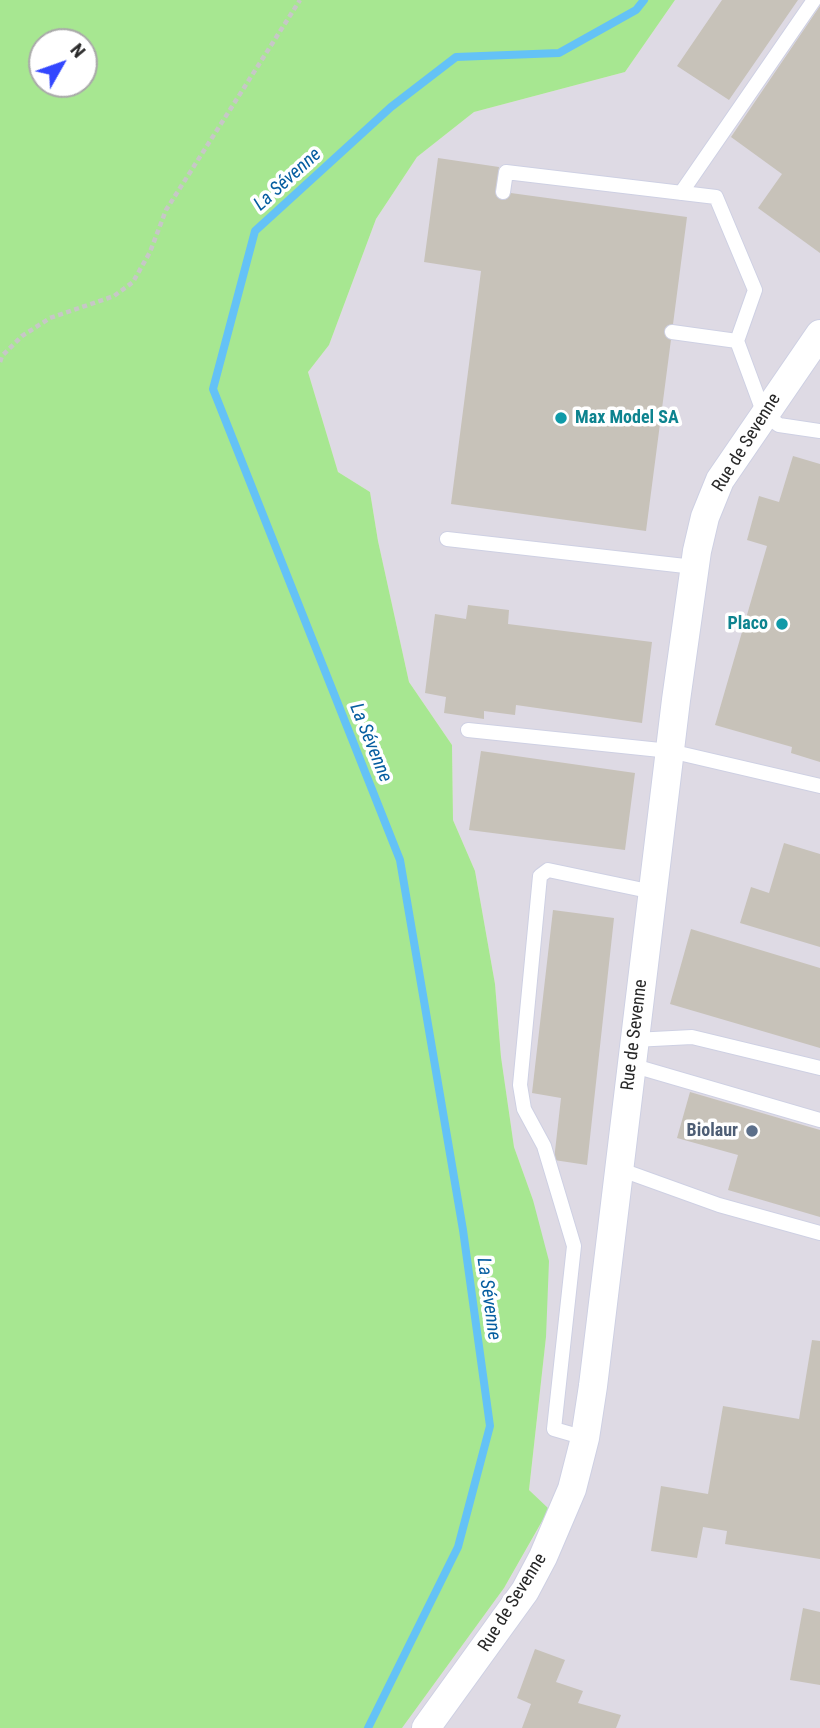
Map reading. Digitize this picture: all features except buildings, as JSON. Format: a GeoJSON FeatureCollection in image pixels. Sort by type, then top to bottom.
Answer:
{"type":"FeatureCollection","features":[{"type":"Feature","properties":{"kind":"street","name":"Rue de Sevenne"},"geometry":{"type":"LineString","coordinates":[[426,1728],[525,1591],[562,1517],[572,1489],[585,1438],[694,567],[705,517],[720,480],[820,334]]}},
{"type":"Feature","properties":{"kind":"lane"},"geometry":{"type":"LineString","coordinates":[[681,192],[814,0]]}},
{"type":"Feature","properties":{"kind":"lane"},"geometry":{"type":"LineString","coordinates":[[503,192],[506,172],[716,197],[755,290],[737,341],[764,414],[779,425],[820,431]]}},
{"type":"Feature","properties":{"kind":"lane"},"geometry":{"type":"LineString","coordinates":[[671,332],[737,341]]}},
{"type":"Feature","properties":{"kind":"lane"},"geometry":{"type":"LineString","coordinates":[[447,539],[694,567]]}},
{"type":"Feature","properties":{"kind":"lane"},"geometry":{"type":"LineString","coordinates":[[468,730],[670,751],[820,786]]}},
{"type":"Feature","properties":{"kind":"lane"},"geometry":{"type":"LineString","coordinates":[[585,1438],[554,1429],[574,1246],[544,1146],[524,1109],[520,1085],[540,876],[548,870],[653,892]]}},
{"type":"Feature","properties":{"kind":"lane"},"geometry":{"type":"LineString","coordinates":[[633,1052],[692,1037],[820,1068]]}},
{"type":"Feature","properties":{"kind":"lane"},"geometry":{"type":"LineString","coordinates":[[633,1052],[820,1120]]}},
{"type":"Feature","properties":{"kind":"lane"},"geometry":{"type":"LineString","coordinates":[[619,1169],[719,1205],[820,1233]]}},
{"type":"Feature","properties":{"kind":"path"},"geometry":{"type":"LineString","coordinates":[[0,362],[2,356],[22,336],[50,318],[114,296],[133,282],[166,210],[300,0]]}},
{"type":"Feature","properties":{"kind":"shaded area"},"geometry":{"type":"Polygon","coordinates":[[[675,0],[820,0],[820,1728],[402,1728],[504,1588],[549,1510],[529,1490],[546,1337],[533,1200],[514,1147],[501,1057],[495,984],[475,871],[453,820],[452,745],[409,682],[370,492],[338,472],[308,372],[329,345],[376,219],[417,157],[474,112],[625,72],[675,0]]]}},
{"type":"Feature","properties":{"kind":"green space"},"geometry":{"type":"Polygon","coordinates":[[[0,0],[675,0],[625,72],[474,112],[417,157],[376,219],[329,345],[308,372],[338,472],[370,492],[409,682],[452,745],[453,820],[475,871],[495,984],[501,1057],[514,1147],[533,1200],[549,1261],[546,1337],[529,1490],[549,1509],[504,1588],[402,1728],[0,1728],[0,0]]]}},
{"type":"Feature","properties":{"kind":"waterway","name":"La Sévenne"},"geometry":{"type":"LineString","coordinates":[[368,1728],[458,1547],[490,1426],[463,1230],[400,860],[213,389],[255,231],[391,107],[456,57],[559,53],[636,10],[644,0]]}},
{"type":"Feature","properties":{"kind":"place","name":"Max Model SA"},"geometry":{"type":"Point","coordinates":[561,418]}},
{"type":"Feature","properties":{"kind":"place","name":"Placo"},"geometry":{"type":"Point","coordinates":[782,624]}},
{"type":"Feature","properties":{"kind":"place","name":"Biolaur"},"geometry":{"type":"Point","coordinates":[752,1131]}}]}
